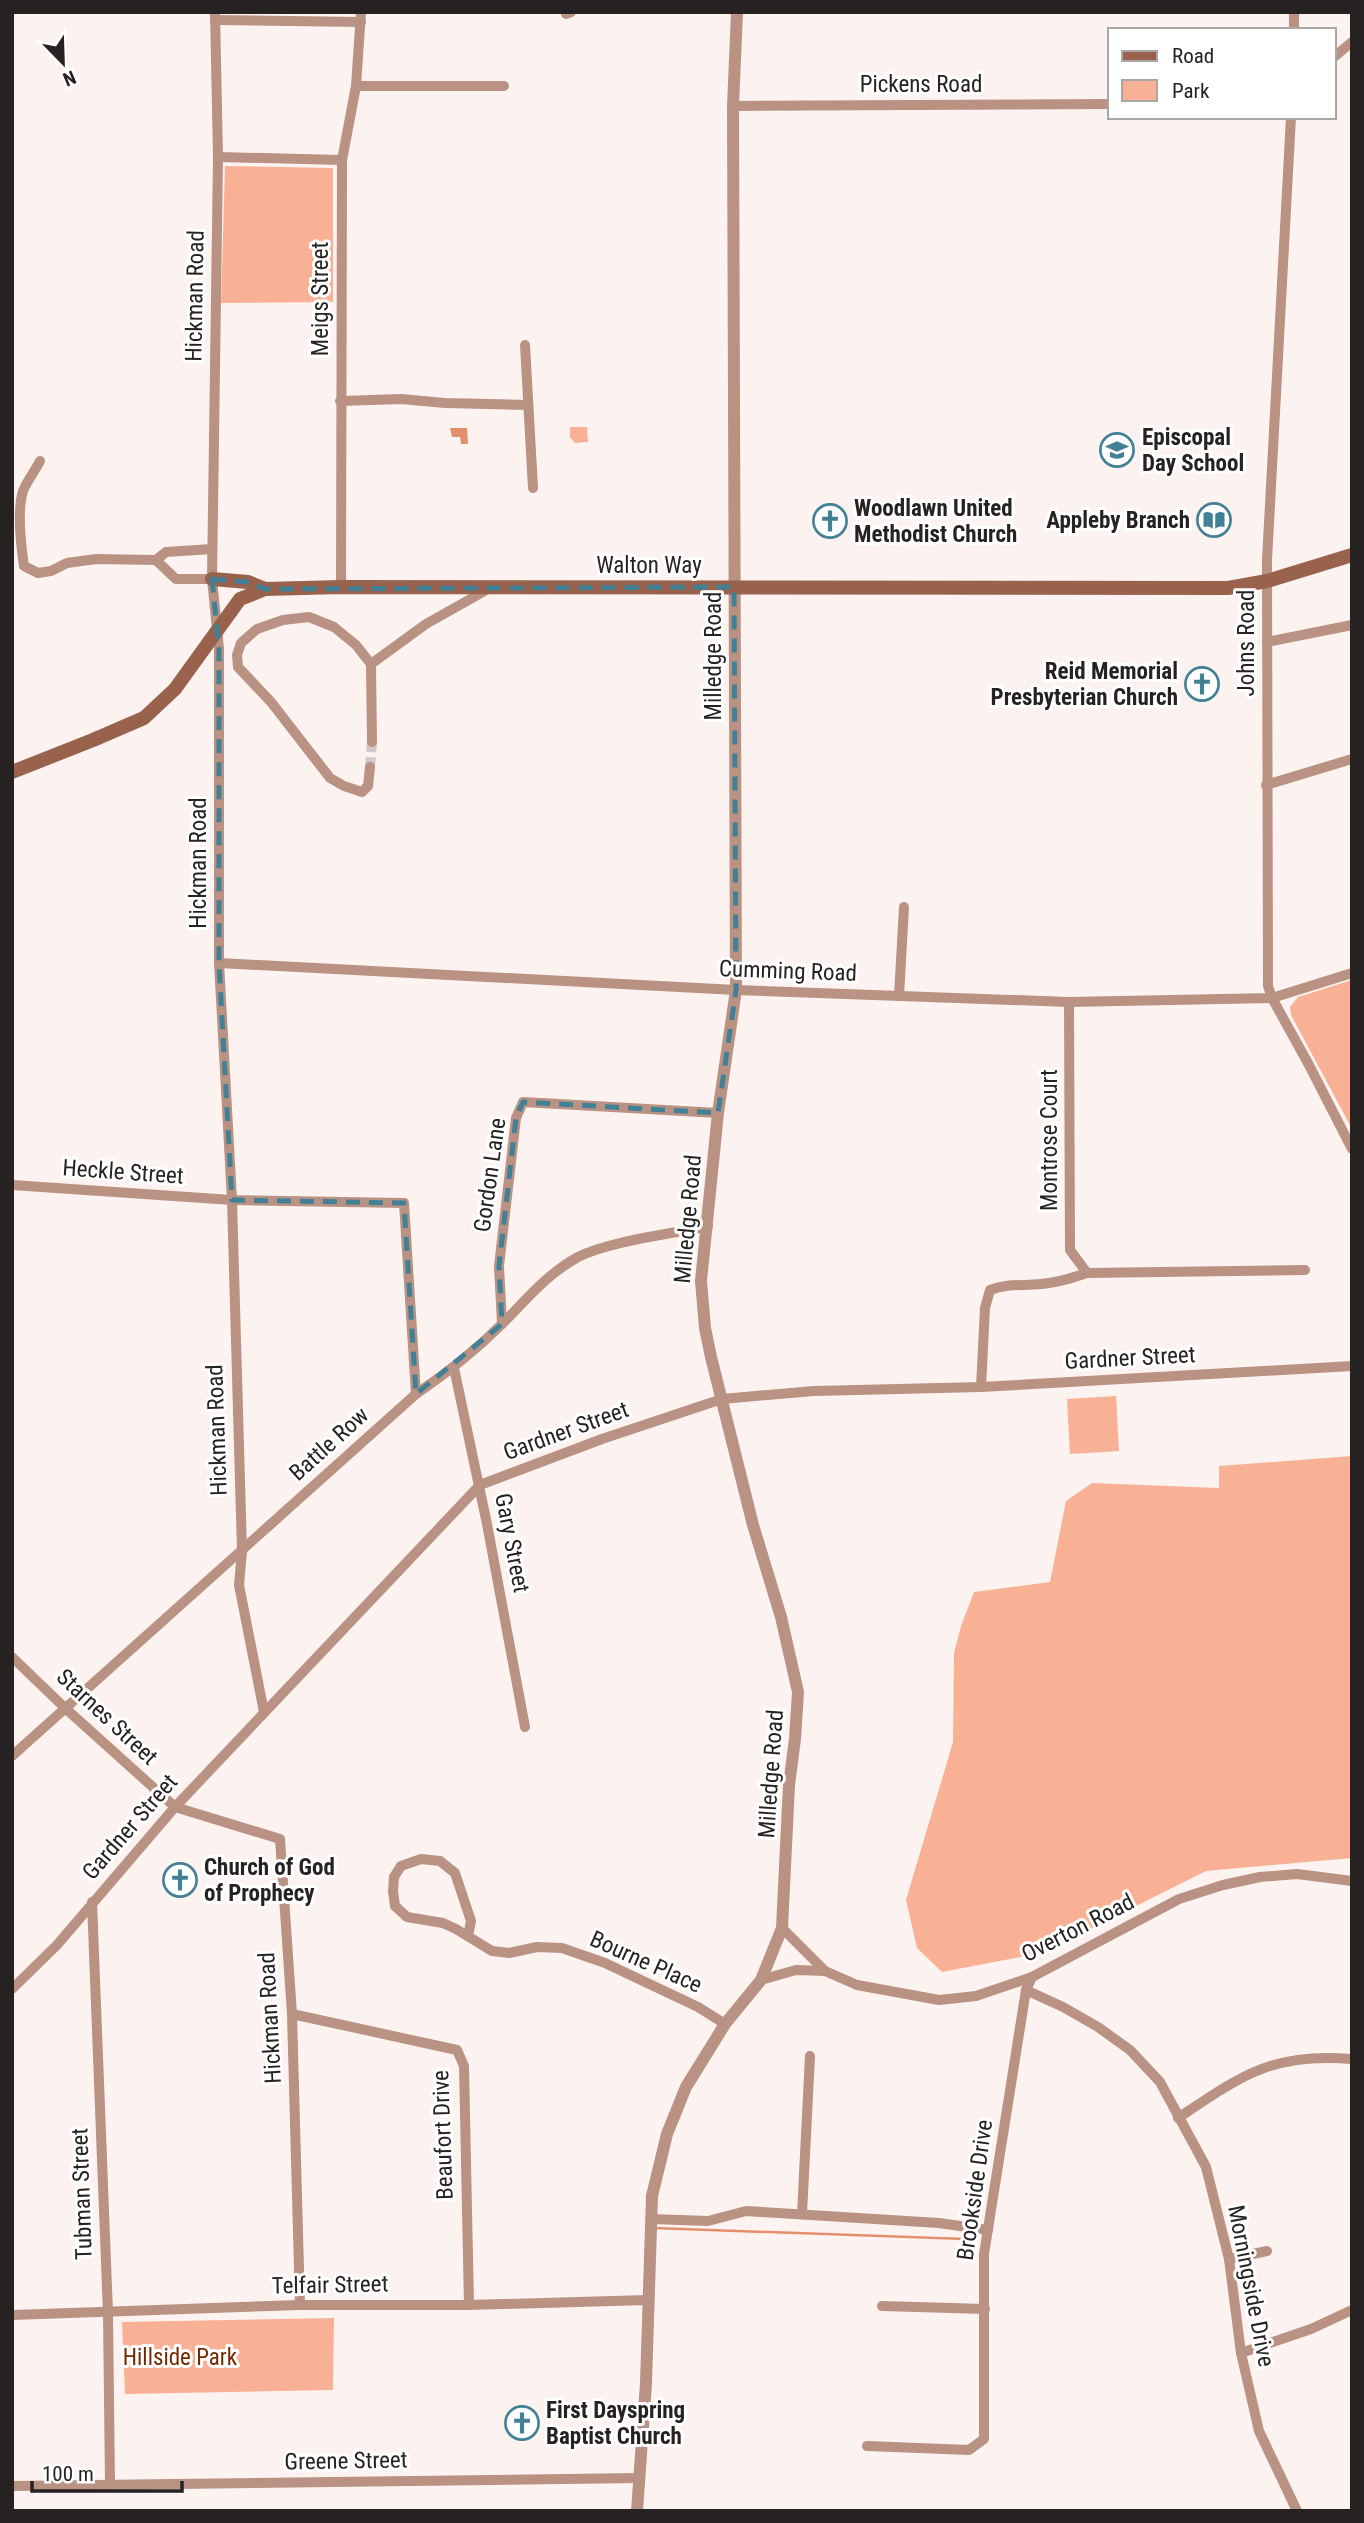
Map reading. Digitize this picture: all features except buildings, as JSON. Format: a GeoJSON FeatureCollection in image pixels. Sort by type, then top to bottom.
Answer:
{"type":"FeatureCollection","features":[{"type":"Feature","properties":{"kind":"main road","name":"Walton Way"},"geometry":{"type":"LineString","coordinates":[[12,772],[144,718],[175,689],[240,599],[265,589],[1228,588],[1267,581],[1352,555]]}},
{"type":"Feature","properties":{"kind":"main road"},"geometry":{"type":"LineString","coordinates":[[212,579],[248,582],[265,589]]}},
{"type":"Feature","properties":{"kind":"street","name":"Milledge Road"},"geometry":{"type":"LineString","coordinates":[[637,2511],[652,2196],[667,2134],[686,2087],[725,2024],[761,1980],[782,1928],[789,1785],[798,1692],[781,1617],[753,1525],[705,1328],[701,1281],[718,1113],[736,990],[733,106],[737,12]]}},
{"type":"Feature","properties":{"kind":"street"},"geometry":{"type":"LineString","coordinates":[[215,16],[361,17]]}},
{"type":"Feature","properties":{"kind":"street","name":"Hickman Road"},"geometry":{"type":"LineString","coordinates":[[215,16],[218,157],[212,579],[219,649],[219,963],[232,1200],[242,1551],[239,1585],[264,1712]]}},
{"type":"Feature","properties":{"kind":"street","name":"Meigs Street"},"geometry":{"type":"LineString","coordinates":[[341,587],[342,160],[356,86],[361,17]]}},
{"type":"Feature","properties":{"kind":"street"},"geometry":{"type":"LineString","coordinates":[[1336,55],[1352,43]]}},
{"type":"Feature","properties":{"kind":"street"},"geometry":{"type":"LineString","coordinates":[[356,86],[503,86]]}},
{"type":"Feature","properties":{"kind":"street","name":"Pickens Road"},"geometry":{"type":"LineString","coordinates":[[733,106],[1108,104]]}},
{"type":"Feature","properties":{"kind":"street","name":"Johns Road"},"geometry":{"type":"LineString","coordinates":[[1291,119],[1267,581],[1268,986],[1352,1149]]}},
{"type":"Feature","properties":{"kind":"street"},"geometry":{"type":"LineString","coordinates":[[218,157],[342,160]]}},
{"type":"Feature","properties":{"kind":"street"},"geometry":{"type":"LineString","coordinates":[[525,345],[533,488]]}},
{"type":"Feature","properties":{"kind":"street"},"geometry":{"type":"LineString","coordinates":[[340,401],[401,399],[528,405]]}},
{"type":"Feature","properties":{"kind":"street"},"geometry":{"type":"LineString","coordinates":[[40,461],[23,492],[21,546],[24,565],[38,573],[51,571],[67,563],[96,559],[156,560],[166,552],[212,549]]}},
{"type":"Feature","properties":{"kind":"street"},"geometry":{"type":"LineString","coordinates":[[156,560],[176,579],[212,579]]}},
{"type":"Feature","properties":{"kind":"street"},"geometry":{"type":"LineString","coordinates":[[371,664],[426,624],[490,588]]}},
{"type":"Feature","properties":{"kind":"street"},"geometry":{"type":"LineString","coordinates":[[370,767],[368,786],[362,792],[330,778],[271,702],[238,667],[237,655],[241,643],[257,629],[283,620],[309,617],[334,627],[356,645],[371,664],[372,742]]}},
{"type":"Feature","properties":{"kind":"street"},"geometry":{"type":"LineString","coordinates":[[1267,642],[1352,625]]}},
{"type":"Feature","properties":{"kind":"street"},"geometry":{"type":"LineString","coordinates":[[219,649],[237,655]]}},
{"type":"Feature","properties":{"kind":"street"},"geometry":{"type":"LineString","coordinates":[[1266,785],[1352,759]]}},
{"type":"Feature","properties":{"kind":"street"},"geometry":{"type":"LineString","coordinates":[[899,996],[904,908]]}},
{"type":"Feature","properties":{"kind":"street","name":"Cumming Road"},"geometry":{"type":"LineString","coordinates":[[219,963],[736,990],[1069,1002],[1272,998],[1352,973]]}},
{"type":"Feature","properties":{"kind":"street","name":"Montrose Court"},"geometry":{"type":"LineString","coordinates":[[1069,1002],[1070,1250],[1087,1273]]}},
{"type":"Feature","properties":{"kind":"street","name":"Gordon Lane"},"geometry":{"type":"LineString","coordinates":[[502,1324],[499,1266],[516,1118],[523,1102],[718,1113]]}},
{"type":"Feature","properties":{"kind":"street","name":"Heckle Street"},"geometry":{"type":"LineString","coordinates":[[12,1185],[232,1200]]}},
{"type":"Feature","properties":{"kind":"street"},"geometry":{"type":"LineString","coordinates":[[232,1200],[404,1202],[416,1394]]}},
{"type":"Feature","properties":{"kind":"street","name":"Battle Row"},"geometry":{"type":"LineString","coordinates":[[12,1756],[416,1394],[454,1368],[502,1324],[547,1276],[580,1256],[621,1244],[708,1226]]}},
{"type":"Feature","properties":{"kind":"street"},"geometry":{"type":"LineString","coordinates":[[981,1387],[985,1308],[990,1290],[1004,1284],[1040,1284],[1087,1273],[1305,1270]]}},
{"type":"Feature","properties":{"kind":"street","name":"Gardner Street"},"geometry":{"type":"LineString","coordinates":[[12,1989],[57,1945],[175,1807],[480,1485],[602,1439],[722,1399],[814,1391],[981,1387],[1352,1366]]}},
{"type":"Feature","properties":{"kind":"street","name":"Gary Street"},"geometry":{"type":"LineString","coordinates":[[454,1368],[480,1485],[525,1727]]}},
{"type":"Feature","properties":{"kind":"street","name":"Starnes Street"},"geometry":{"type":"LineString","coordinates":[[12,1657],[175,1807]]}},
{"type":"Feature","properties":{"kind":"street","name":"Hickman Road"},"geometry":{"type":"LineString","coordinates":[[175,1807],[280,1839],[292,2014],[300,2305]]}},
{"type":"Feature","properties":{"kind":"street","name":"Bourne Place"},"geometry":{"type":"LineString","coordinates":[[468,1936],[471,1921],[455,1873],[440,1861],[421,1859],[401,1866],[394,1877],[396,1906],[407,1917],[443,1923],[492,1951],[509,1953],[537,1947],[562,1948],[594,1959],[698,2007],[725,2024]]}},
{"type":"Feature","properties":{"kind":"street","name":"Overton Road"},"geometry":{"type":"LineString","coordinates":[[782,1928],[825,1971],[857,1985],[939,2000],[976,1996],[1032,1977],[1179,1899],[1223,1885],[1260,1877],[1297,1874],[1352,1881]]}},
{"type":"Feature","properties":{"kind":"street","name":"Tubman Street"},"geometry":{"type":"LineString","coordinates":[[92,1902],[107,2313],[110,2484]]}},
{"type":"Feature","properties":{"kind":"street","name":"Overton Road"},"geometry":{"type":"LineString","coordinates":[[761,1980],[796,1970],[825,1971]]}},
{"type":"Feature","properties":{"kind":"street"},"geometry":{"type":"LineString","coordinates":[[1026,1990],[1032,1977]]}},
{"type":"Feature","properties":{"kind":"street","name":"Morningside Drive"},"geometry":{"type":"LineString","coordinates":[[1026,1990],[1098,2027],[1130,2050],[1160,2082],[1206,2167],[1229,2259],[1241,2353],[1259,2431],[1297,2511]]}},
{"type":"Feature","properties":{"kind":"street","name":"Brookside Drive"},"geometry":{"type":"LineString","coordinates":[[867,2446],[969,2450],[984,2439],[984,2254],[1026,1990]]}},
{"type":"Feature","properties":{"kind":"street","name":"Beaufort Drive"},"geometry":{"type":"LineString","coordinates":[[292,2014],[457,2050],[464,2066],[469,2305]]}},
{"type":"Feature","properties":{"kind":"street"},"geometry":{"type":"LineString","coordinates":[[802,2214],[810,2056]]}},
{"type":"Feature","properties":{"kind":"street"},"geometry":{"type":"LineString","coordinates":[[1178,2118],[1241,2077],[1270,2064],[1302,2059],[1352,2059]]}},
{"type":"Feature","properties":{"kind":"street"},"geometry":{"type":"LineString","coordinates":[[651,2219],[708,2221],[746,2211],[939,2223],[988,2230]]}},
{"type":"Feature","properties":{"kind":"street"},"geometry":{"type":"LineString","coordinates":[[1229,2259],[1267,2251]]}},
{"type":"Feature","properties":{"kind":"street","name":"Telfair Street"},"geometry":{"type":"LineString","coordinates":[[12,2315],[300,2305],[469,2305],[648,2300]]}},
{"type":"Feature","properties":{"kind":"street"},"geometry":{"type":"LineString","coordinates":[[882,2306],[985,2309]]}},
{"type":"Feature","properties":{"kind":"street"},"geometry":{"type":"LineString","coordinates":[[1241,2353],[1311,2329],[1352,2311]]}},
{"type":"Feature","properties":{"kind":"street","name":"Greene Street"},"geometry":{"type":"LineString","coordinates":[[12,2486],[639,2479]]}},
{"type":"Feature","properties":{"kind":"highlighted area"},"geometry":{"type":"Polygon","coordinates":[[[212,579],[248,582],[265,589],[734,587],[736,990],[718,1113],[523,1102],[516,1118],[499,1266],[502,1324],[416,1394],[404,1203],[232,1200],[219,963],[219,649],[212,579]]]}},
{"type":"Feature","properties":{"kind":"green space"},"geometry":{"type":"Polygon","coordinates":[[[225,166],[333,168],[333,302],[221,303],[225,166]]]}},
{"type":"Feature","properties":{"kind":"green space"},"geometry":{"type":"Polygon","coordinates":[[[570,427],[587,427],[588,442],[575,443],[570,437],[570,427]]]}},
{"type":"Feature","properties":{"kind":"green space"},"geometry":{"type":"Polygon","coordinates":[[[1352,980],[1352,1129],[1291,1015],[1290,1007],[1298,997],[1352,980]]]}},
{"type":"Feature","properties":{"kind":"green space"},"geometry":{"type":"Polygon","coordinates":[[[1116,1396],[1119,1451],[1070,1454],[1067,1399],[1116,1396]]]}},
{"type":"Feature","properties":{"kind":"green space"},"geometry":{"type":"Polygon","coordinates":[[[1352,1456],[1352,1858],[1206,1871],[1042,1953],[942,1972],[917,1948],[906,1900],[953,1742],[954,1653],[974,1592],[1050,1582],[1066,1501],[1092,1483],[1219,1488],[1219,1466],[1352,1456]]]}},
{"type":"Feature","properties":{"kind":"green space","name":"Hillside Park"},"geometry":{"type":"Polygon","coordinates":[[[334,2318],[333,2390],[125,2394],[122,2322],[334,2318]]]}},
{"type":"Feature","properties":{"kind":"shaded area"},"geometry":{"type":"Polygon","coordinates":[[[450,428],[467,428],[468,444],[461,444],[460,437],[452,437],[450,428]]]}},
{"type":"Feature","properties":{"kind":"waterway"},"geometry":{"type":"LineString","coordinates":[[654,2228],[965,2239]]}},
{"type":"Feature","properties":{"kind":"tunnel"},"geometry":{"type":"LineString","coordinates":[[370,767],[372,742]]}},
{"type":"Feature","properties":{"kind":"place","name":"Episcopal Day School"},"geometry":{"type":"Point","coordinates":[1117,450]}},
{"type":"Feature","properties":{"kind":"place","name":"Appleby Branch"},"geometry":{"type":"Point","coordinates":[1214,520]}},
{"type":"Feature","properties":{"kind":"place","name":"Woodlawn United Methodist Church"},"geometry":{"type":"Point","coordinates":[830,521]}},
{"type":"Feature","properties":{"kind":"place","name":"Reid Memorial Presbyterian Church"},"geometry":{"type":"Point","coordinates":[1202,684]}},
{"type":"Feature","properties":{"kind":"place","name":"Church of God of Prophecy"},"geometry":{"type":"Point","coordinates":[180,1880]}},
{"type":"Feature","properties":{"kind":"place","name":"First Dayspring Baptist Church"},"geometry":{"type":"Point","coordinates":[522,2423]}}]}
